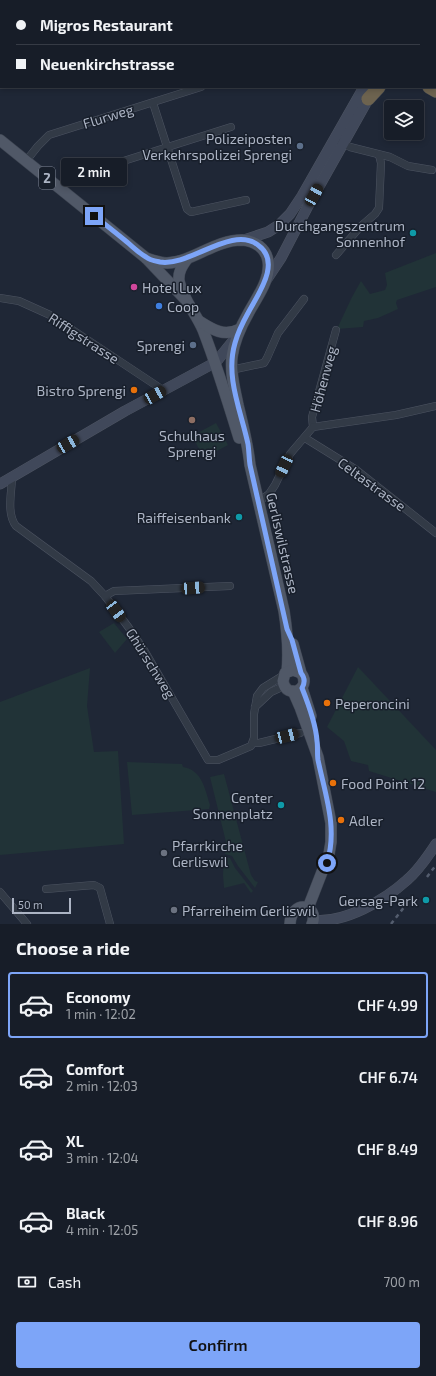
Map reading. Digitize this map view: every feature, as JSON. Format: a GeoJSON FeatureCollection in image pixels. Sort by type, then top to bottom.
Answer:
{"type":"FeatureCollection","features":[{"type":"Feature","properties":{"kind":"highway"},"geometry":{"type":"LineString","coordinates":[[368,100],[378,88]]}},
{"type":"Feature","properties":{"kind":"main road","name":"2"},"geometry":{"type":"LineString","coordinates":[[0,140],[146,258],[185,299],[199,321],[216,362],[241,444],[250,465]]}},
{"type":"Feature","properties":{"kind":"main road","name":"2"},"geometry":{"type":"LineString","coordinates":[[146,258],[168,263],[187,259],[210,247],[232,241],[244,240],[258,244],[263,249],[267,256],[268,263],[265,283],[238,332],[232,356],[231,370]]}},
{"type":"Feature","properties":{"kind":"main road"},"geometry":{"type":"LineString","coordinates":[[185,299],[179,279],[179,273],[181,267],[187,259]]}},
{"type":"Feature","properties":{"kind":"main road"},"geometry":{"type":"LineString","coordinates":[[199,321],[220,332],[238,332]]}},
{"type":"Feature","properties":{"kind":"main road","name":"Gerliswilstrasse"},"geometry":{"type":"LineString","coordinates":[[231,370],[248,444],[250,465],[287,629],[292,640],[304,680],[290,683]]}},
{"type":"Feature","properties":{"kind":"main road","name":"Gerliswilstrasse"},"geometry":{"type":"LineString","coordinates":[[287,629],[286,641],[290,683],[318,757],[330,813],[331,842],[327,863],[308,908]]}},
{"type":"Feature","properties":{"kind":"main road"},"geometry":{"type":"LineString","coordinates":[[290,683],[293,670],[301,673]]}},
{"type":"Feature","properties":{"kind":"main road"},"geometry":{"type":"LineString","coordinates":[[290,924],[291,916],[295,910],[303,907],[308,908],[313,914],[313,922]]}},
{"type":"Feature","properties":{"kind":"street","name":"Flurweg"},"geometry":{"type":"LineString","coordinates":[[26,161],[49,135],[198,88]]}},
{"type":"Feature","properties":{"kind":"street"},"geometry":{"type":"LineString","coordinates":[[265,283],[281,258],[364,88]]}},
{"type":"Feature","properties":{"kind":"street"},"geometry":{"type":"LineString","coordinates":[[244,240],[268,232],[280,225],[286,219],[368,100],[374,88]]}},
{"type":"Feature","properties":{"kind":"street"},"geometry":{"type":"LineString","coordinates":[[153,103],[187,209],[190,211],[246,200]]}},
{"type":"Feature","properties":{"kind":"street"},"geometry":{"type":"LineString","coordinates":[[114,164],[231,127]]}},
{"type":"Feature","properties":{"kind":"street"},"geometry":{"type":"LineString","coordinates":[[339,141],[352,148],[390,157],[408,166],[432,170]]}},
{"type":"Feature","properties":{"kind":"street"},"geometry":{"type":"LineString","coordinates":[[336,255],[360,226],[375,214],[379,208],[381,163],[379,155]]}},
{"type":"Feature","properties":{"kind":"street","name":"Riffigstrasse"},"geometry":{"type":"LineString","coordinates":[[0,298],[18,301],[50,315],[163,390]]}},
{"type":"Feature","properties":{"kind":"street"},"geometry":{"type":"LineString","coordinates":[[231,370],[264,363],[278,333],[304,299]]}},
{"type":"Feature","properties":{"kind":"street","name":"Höhenweg"},"geometry":{"type":"LineString","coordinates":[[313,427],[312,418],[336,330]]}},
{"type":"Feature","properties":{"kind":"street"},"geometry":{"type":"LineString","coordinates":[[0,484],[112,418],[216,362],[238,332]]}},
{"type":"Feature","properties":{"kind":"street"},"geometry":{"type":"LineString","coordinates":[[258,502],[267,496],[272,490],[290,454],[313,427],[396,415],[436,406]]}},
{"type":"Feature","properties":{"kind":"street","name":"Celtastrasse"},"geometry":{"type":"LineString","coordinates":[[305,438],[355,469],[436,533]]}},
{"type":"Feature","properties":{"kind":"street","name":"Ghürschweg"},"geometry":{"type":"LineString","coordinates":[[12,477],[10,513],[12,521],[91,581],[105,596],[144,650],[208,760],[218,760],[247,748],[253,743]]}},
{"type":"Feature","properties":{"kind":"street"},"geometry":{"type":"LineString","coordinates":[[105,596],[114,591],[230,586]]}},
{"type":"Feature","properties":{"kind":"street"},"geometry":{"type":"LineString","coordinates":[[255,708],[271,692],[290,683]]}},
{"type":"Feature","properties":{"kind":"street"},"geometry":{"type":"LineString","coordinates":[[290,683],[263,688],[257,696],[253,743],[259,744],[300,733]]}},
{"type":"Feature","properties":{"kind":"street"},"geometry":{"type":"LineString","coordinates":[[313,922],[343,918],[366,908],[387,895],[408,879],[436,844]]}},
{"type":"Feature","properties":{"kind":"street"},"geometry":{"type":"LineString","coordinates":[[46,889],[94,886],[100,888],[110,924]]}},
{"type":"Feature","properties":{"kind":"street"},"geometry":{"type":"LineString","coordinates":[[0,892],[27,924]]}},
{"type":"Feature","properties":{"kind":"shaded area"},"geometry":{"type":"Polygon","coordinates":[[[436,253],[436,287],[397,300],[396,303],[398,309],[378,318],[364,321],[363,327],[337,329],[361,281],[370,294],[385,290],[387,285],[385,273],[436,253]]]}},
{"type":"Feature","properties":{"kind":"shaded area"},"geometry":{"type":"Polygon","coordinates":[[[216,423],[228,445],[204,458],[192,436],[216,423]]]}},
{"type":"Feature","properties":{"kind":"shaded area"},"geometry":{"type":"Polygon","coordinates":[[[114,623],[127,639],[115,653],[99,632],[114,623]]]}},
{"type":"Feature","properties":{"kind":"shaded area"},"geometry":{"type":"Polygon","coordinates":[[[358,667],[436,750],[436,792],[369,771],[368,765],[351,761],[344,741],[327,727],[358,667]]]}},
{"type":"Feature","properties":{"kind":"shaded area"},"geometry":{"type":"Polygon","coordinates":[[[90,668],[87,706],[94,752],[118,751],[124,844],[0,855],[0,702],[90,668]]]}},
{"type":"Feature","properties":{"kind":"shaded area"},"geometry":{"type":"Polygon","coordinates":[[[127,762],[182,764],[183,767],[195,772],[202,781],[210,805],[209,809],[132,815],[127,762]]]}},
{"type":"Feature","properties":{"kind":"shaded area"},"geometry":{"type":"Polygon","coordinates":[[[224,774],[251,875],[255,881],[258,882],[255,888],[232,856],[225,854],[226,842],[210,777],[224,774]]]}},
{"type":"Feature","properties":{"kind":"shaded area"},"geometry":{"type":"Polygon","coordinates":[[[224,857],[230,858],[235,868],[253,891],[251,893],[244,883],[224,888],[224,857]]]}},
{"type":"Feature","properties":{"kind":"railway"},"geometry":{"type":"LineString","coordinates":[[427,877],[436,865]]}},
{"type":"Feature","properties":{"kind":"railway"},"geometry":{"type":"LineString","coordinates":[[391,924],[412,897]]}},
{"type":"Feature","properties":{"kind":"place","name":"Polizeiposten Verkehrspolizei Sprengi"},"geometry":{"type":"Point","coordinates":[300,146]}},
{"type":"Feature","properties":{"kind":"place","name":"Durchgangszentrum Sonnenhof"},"geometry":{"type":"Point","coordinates":[413,233]}},
{"type":"Feature","properties":{"kind":"place","name":"Hotel Lux"},"geometry":{"type":"Point","coordinates":[134,287]}},
{"type":"Feature","properties":{"kind":"place","name":"Coop"},"geometry":{"type":"Point","coordinates":[159,306]}},
{"type":"Feature","properties":{"kind":"place","name":"Sprengi"},"geometry":{"type":"Point","coordinates":[193,345]}},
{"type":"Feature","properties":{"kind":"place","name":"Bistro Sprengi"},"geometry":{"type":"Point","coordinates":[134,390]}},
{"type":"Feature","properties":{"kind":"place","name":"Schulhaus Sprengi"},"geometry":{"type":"Point","coordinates":[192,420]}},
{"type":"Feature","properties":{"kind":"place","name":"Raiffeisenbank"},"geometry":{"type":"Point","coordinates":[239,517]}},
{"type":"Feature","properties":{"kind":"place","name":"Peperoncini"},"geometry":{"type":"Point","coordinates":[327,703]}},
{"type":"Feature","properties":{"kind":"place","name":"Food Point 12"},"geometry":{"type":"Point","coordinates":[333,783]}},
{"type":"Feature","properties":{"kind":"place","name":"Center Sonnenplatz"},"geometry":{"type":"Point","coordinates":[281,805]}},
{"type":"Feature","properties":{"kind":"place","name":"Adler"},"geometry":{"type":"Point","coordinates":[341,820]}},
{"type":"Feature","properties":{"kind":"place","name":"Pfarrkirche Gerliswil"},"geometry":{"type":"Point","coordinates":[164,853]}},
{"type":"Feature","properties":{"kind":"place","name":"Gersag-Park"},"geometry":{"type":"Point","coordinates":[426,900]}},
{"type":"Feature","properties":{"kind":"place","name":"Pfarreiheim Gerliswil"},"geometry":{"type":"Point","coordinates":[174,910]}},
{"type":"Feature","properties":{"kind":"route"},"geometry":{"type":"LineString","coordinates":[[94,216],[146,258],[161,262],[168,263],[187,259],[210,247],[238,240],[258,244],[267,256],[268,268],[265,283],[240,329],[235,342],[231,370],[248,444],[250,465],[287,629],[292,640],[301,673],[304,676],[302,688],[318,742],[318,757],[330,813],[332,834],[327,863]]}}]}
